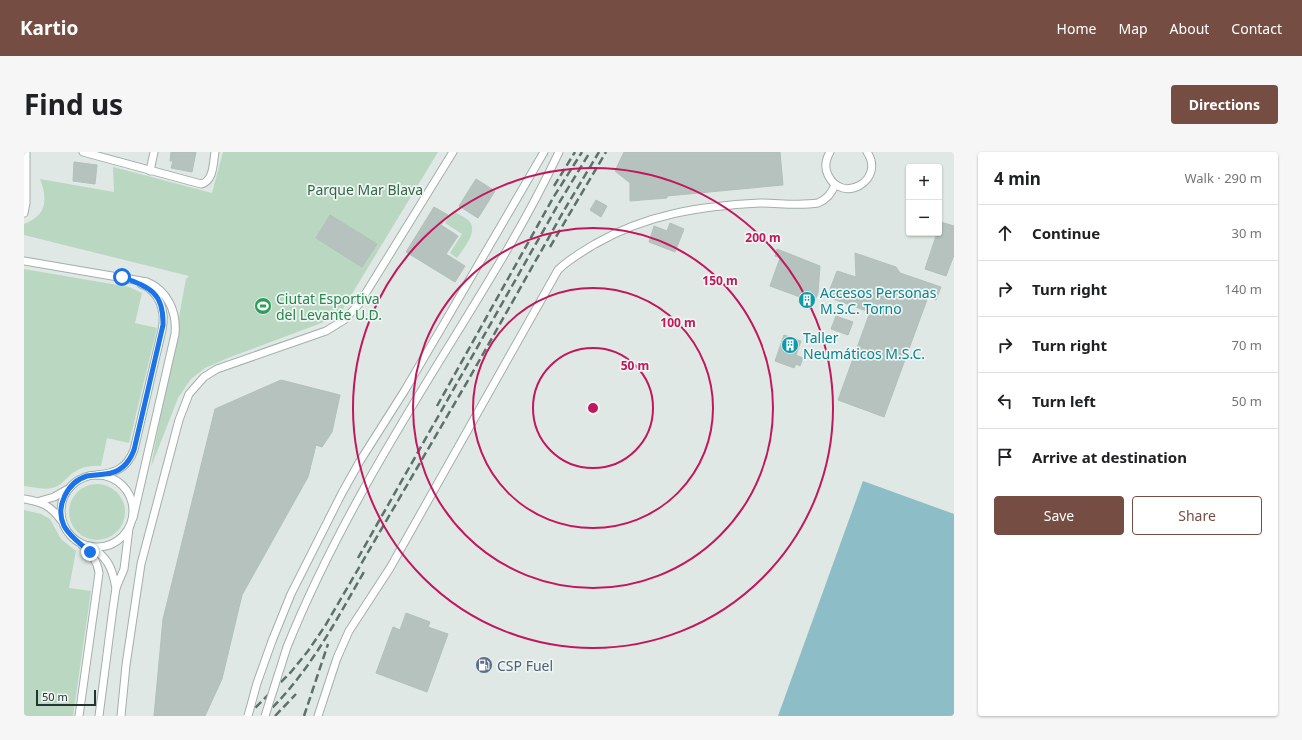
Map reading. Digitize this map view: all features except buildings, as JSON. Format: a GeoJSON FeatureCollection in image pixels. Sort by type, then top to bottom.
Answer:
{"type":"FeatureCollection","features":[{"type":"Feature","properties":{"kind":"street"},"geometry":{"type":"LineString","coordinates":[[24,213],[26,203],[26,152]]}},
{"type":"Feature","properties":{"kind":"street"},"geometry":{"type":"LineString","coordinates":[[83,152],[196,184],[207,183],[210,178],[215,152]]}},
{"type":"Feature","properties":{"kind":"street"},"geometry":{"type":"LineString","coordinates":[[150,171],[154,152]]}},
{"type":"Feature","properties":{"kind":"street"},"geometry":{"type":"LineString","coordinates":[[121,716],[126,665],[141,564],[179,420],[186,400],[198,383],[217,369],[326,331],[350,315],[359,304],[453,152]]}},
{"type":"Feature","properties":{"kind":"street"},"geometry":{"type":"LineString","coordinates":[[248,716],[257,683],[291,594],[342,493],[360,461],[405,390],[544,152]]}},
{"type":"Feature","properties":{"kind":"street"},"geometry":{"type":"LineString","coordinates":[[265,716],[287,647],[310,593],[349,518],[398,429],[511,243],[542,189],[559,152]]}},
{"type":"Feature","properties":{"kind":"street"},"geometry":{"type":"LineString","coordinates":[[825,165],[830,152]]}},
{"type":"Feature","properties":{"kind":"street"},"geometry":{"type":"LineString","coordinates":[[822,153],[826,172],[830,179],[836,185],[842,188],[850,189],[858,187],[869,177],[871,163],[867,152]]}},
{"type":"Feature","properties":{"kind":"street"},"geometry":{"type":"LineString","coordinates":[[318,716],[337,658],[350,631],[390,568],[558,270],[581,252],[608,237],[654,218],[678,212],[730,205],[818,203],[826,200],[836,185]]}},
{"type":"Feature","properties":{"kind":"street"},"geometry":{"type":"LineString","coordinates":[[24,261],[147,282],[154,285],[169,300],[176,320],[176,334],[133,518],[129,528],[124,569],[116,588],[99,716]]}},
{"type":"Feature","properties":{"kind":"street"},"geometry":{"type":"LineString","coordinates":[[40,502],[54,497],[68,489],[76,481],[86,476],[115,472],[127,463],[134,450],[163,325],[162,309],[153,292],[145,285],[122,277]]}},
{"type":"Feature","properties":{"kind":"street"},"geometry":{"type":"LineString","coordinates":[[98,475],[108,476],[125,488],[131,497],[133,518]]}},
{"type":"Feature","properties":{"kind":"street"},"geometry":{"type":"LineString","coordinates":[[64,526],[61,507],[68,489]]}},
{"type":"Feature","properties":{"kind":"street"},"geometry":{"type":"LineString","coordinates":[[24,499],[40,502],[50,507],[56,513],[70,535],[90,552],[98,565],[99,573],[79,716]]}},
{"type":"Feature","properties":{"kind":"street"},"geometry":{"type":"LineString","coordinates":[[90,546],[101,546],[112,543],[122,537],[129,528]]}},
{"type":"Feature","properties":{"kind":"street"},"geometry":{"type":"LineString","coordinates":[[79,542],[90,546],[106,558],[114,575],[116,588]]}},
{"type":"Feature","properties":{"kind":"green space","name":"Ciutat Esportiva del Levante U.D."},"geometry":{"type":"Polygon","coordinates":[[[223,152],[438,152],[341,312],[332,319],[205,368],[191,379],[178,398],[151,467],[186,279],[189,276],[24,235],[24,224],[32,221],[41,212],[44,206],[45,200],[43,186],[40,179],[114,192],[113,167],[212,193],[223,152]]]}},
{"type":"Feature","properties":{"kind":"green space"},"geometry":{"type":"Polygon","coordinates":[[[453,211],[469,221],[472,225],[469,240],[457,258],[450,253],[462,234],[445,223],[453,211]]]}},
{"type":"Feature","properties":{"kind":"green space"},"geometry":{"type":"Polygon","coordinates":[[[24,269],[129,287],[142,293],[135,323],[157,328],[129,443],[107,438],[101,466],[92,466],[79,470],[62,483],[49,489],[24,486],[24,269]]]}},
{"type":"Feature","properties":{"kind":"green space"},"geometry":{"type":"Polygon","coordinates":[[[91,484],[103,484],[113,488],[121,496],[125,506],[125,518],[121,528],[113,536],[103,540],[91,540],[81,536],[73,528],[69,518],[69,506],[73,496],[81,488],[91,484]]]}},
{"type":"Feature","properties":{"kind":"green space"},"geometry":{"type":"Polygon","coordinates":[[[24,510],[41,514],[50,519],[61,539],[76,551],[69,588],[91,591],[73,716],[24,716],[24,510]]]}},
{"type":"Feature","properties":{"kind":"water"},"geometry":{"type":"Polygon","coordinates":[[[863,481],[954,514],[954,716],[778,716],[863,481]]]}},
{"type":"Feature","properties":{"kind":"railway"},"geometry":{"type":"LineString","coordinates":[[554,186],[575,152]]}},
{"type":"Feature","properties":{"kind":"railway"},"geometry":{"type":"LineString","coordinates":[[437,406],[553,198],[582,152]]}},
{"type":"Feature","properties":{"kind":"railway"},"geometry":{"type":"LineString","coordinates":[[358,558],[559,203],[590,152]]}},
{"type":"Feature","properties":{"kind":"railway"},"geometry":{"type":"LineString","coordinates":[[247,716],[291,672],[325,626],[599,152]]}},
{"type":"Feature","properties":{"kind":"railway"},"geometry":{"type":"LineString","coordinates":[[550,247],[606,152]]}},
{"type":"Feature","properties":{"kind":"railway"},"geometry":{"type":"LineString","coordinates":[[264,716],[295,682],[308,665],[332,628],[365,570]]}},
{"type":"Feature","properties":{"kind":"railway"},"geometry":{"type":"LineString","coordinates":[[304,716],[328,644]]}},
{"type":"Feature","properties":{"kind":"railway"},"geometry":{"type":"LineString","coordinates":[[275,716],[296,694]]}},
{"type":"Feature","properties":{"kind":"place","name":"Accesos Personas M.S.C. Torno"},"geometry":{"type":"Point","coordinates":[807,300]}},
{"type":"Feature","properties":{"kind":"place","name":"Ciutat Esportiva del Levante U.D."},"geometry":{"type":"Point","coordinates":[263,306]}},
{"type":"Feature","properties":{"kind":"place","name":"Taller Neumáticos M.S.C."},"geometry":{"type":"Point","coordinates":[790,345]}},
{"type":"Feature","properties":{"kind":"place","name":"CSP Fuel"},"geometry":{"type":"Point","coordinates":[484,665]}},
{"type":"Feature","properties":{"kind":"route"},"geometry":{"type":"LineString","coordinates":[[90,552],[70,535],[64,526],[61,507],[68,489],[76,481],[86,476],[115,472],[122,468],[131,457],[134,450],[163,325],[162,309],[153,292],[145,285],[122,277]]}},
{"type":"Feature","properties":{"kind":"park label","name":"Parque Mar Blava"},"geometry":{"type":"Point","coordinates":[365,189]}}]}
